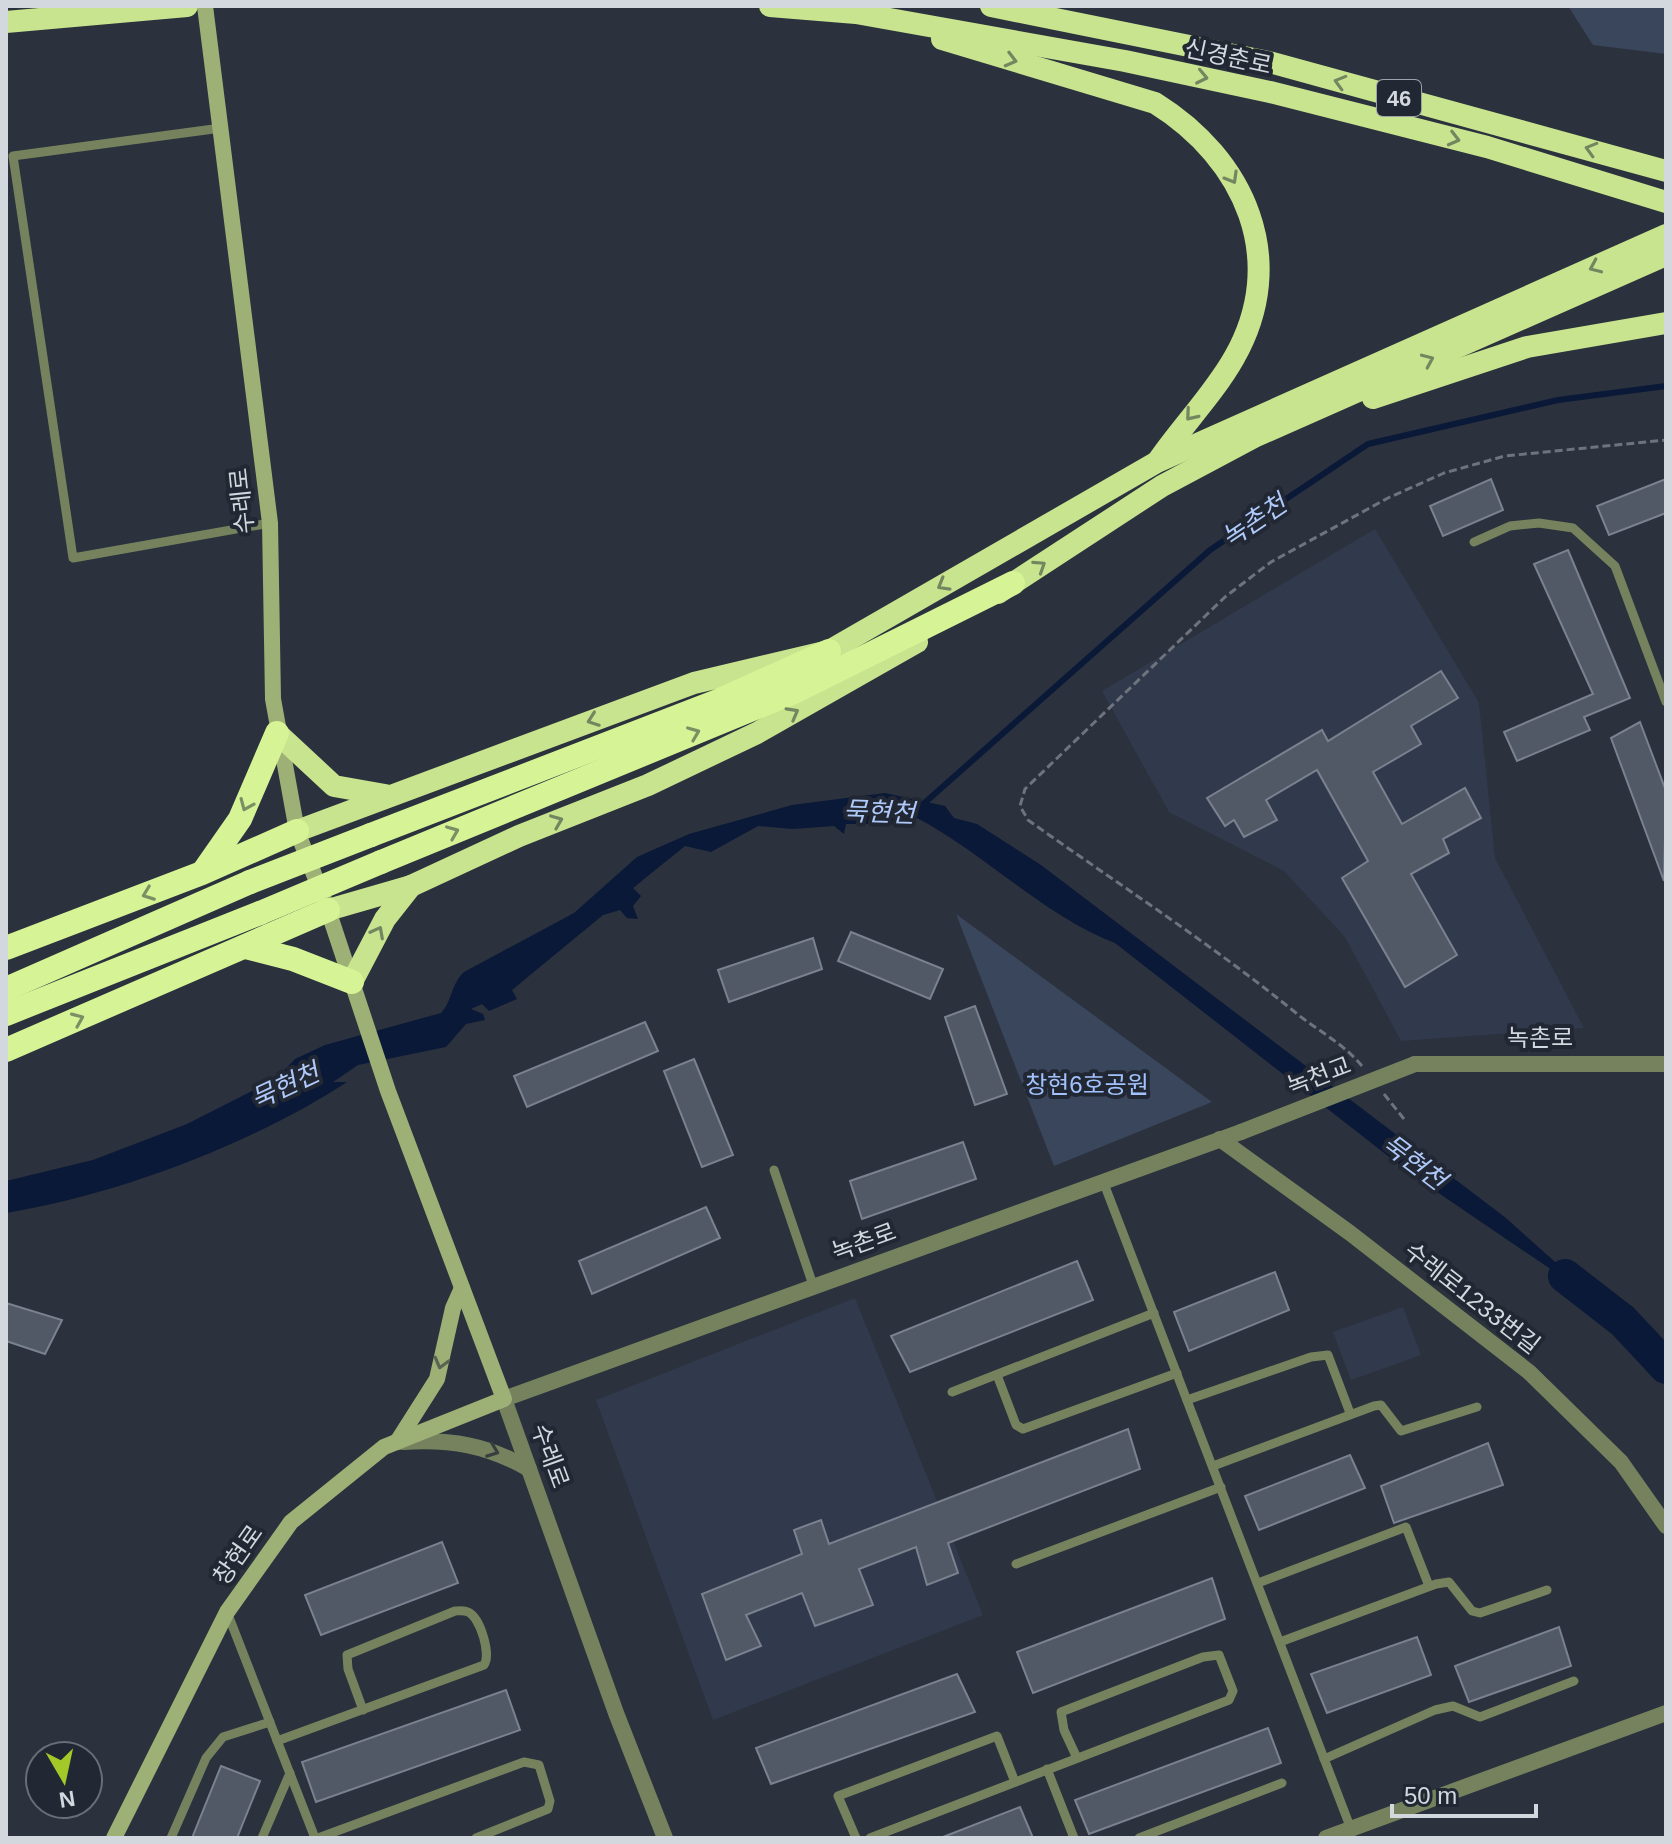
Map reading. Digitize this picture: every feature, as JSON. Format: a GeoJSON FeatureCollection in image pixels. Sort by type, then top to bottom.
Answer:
{"type":"FeatureCollection","features":[{"type":"Feature","properties":{"kind":"highway"},"geometry":{"type":"LineString","coordinates":[[6,22],[187,6]]}},
{"type":"Feature","properties":{"kind":"highway","name":"신경춘로"},"geometry":{"type":"LineString","coordinates":[[770,6],[856,13],[1125,61],[1270,92],[1487,147],[1664,202]]}},
{"type":"Feature","properties":{"kind":"highway","name":"신경춘로"},"geometry":{"type":"LineString","coordinates":[[991,6],[1273,63],[1666,171]]}},
{"type":"Feature","properties":{"kind":"highway"},"geometry":{"type":"LineString","coordinates":[[856,13],[1133,95],[1184,121],[1214,149],[1236,182],[1252,220],[1257,293],[1248,327],[1235,357],[1157,462]]}},
{"type":"Feature","properties":{"kind":"highway"},"geometry":{"type":"LineString","coordinates":[[6,989],[250,882],[718,701],[829,651],[1157,462],[1666,235]]}},
{"type":"Feature","properties":{"kind":"highway"},"geometry":{"type":"LineString","coordinates":[[6,1050],[328,910],[411,886],[519,836],[648,785],[757,733],[855,680],[1013,583],[1162,486],[1254,437],[1666,255]]}},
{"type":"Feature","properties":{"kind":"highway"},"geometry":{"type":"LineString","coordinates":[[1254,437],[1527,347],[1666,323]]}},
{"type":"Feature","properties":{"kind":"highway"},"geometry":{"type":"LineString","coordinates":[[6,1014],[260,913],[794,692],[1013,583]]}},
{"type":"Feature","properties":{"kind":"highway"},"geometry":{"type":"LineString","coordinates":[[6,948],[202,873],[386,795],[694,683],[829,651]]}},
{"type":"Feature","properties":{"kind":"highway"},"geometry":{"type":"LineString","coordinates":[[202,873],[240,819],[277,733],[334,786],[386,795]]}},
{"type":"Feature","properties":{"kind":"highway"},"geometry":{"type":"LineString","coordinates":[[246,947],[293,959],[352,982],[385,919],[411,886]]}},
{"type":"Feature","properties":{"kind":"main road","name":"수레로"},"geometry":{"type":"LineString","coordinates":[[205,6],[270,523],[273,699],[297,831],[328,910],[388,1091],[504,1399]]}},
{"type":"Feature","properties":{"kind":"main road"},"geometry":{"type":"LineString","coordinates":[[397,1442],[437,1379],[453,1308],[462,1288]]}},
{"type":"Feature","properties":{"kind":"main road","name":"창현로"},"geometry":{"type":"LineString","coordinates":[[114,1838],[227,1612],[291,1522],[384,1447],[504,1399]]}},
{"type":"Feature","properties":{"kind":"street","name":"녹촌로"},"geometry":{"type":"LineString","coordinates":[[1415,1064],[1666,1064]]}},
{"type":"Feature","properties":{"kind":"street","name":"녹천교"},"geometry":{"type":"LineString","coordinates":[[1241,1132],[1415,1064]]}},
{"type":"Feature","properties":{"kind":"street","name":"녹촌로"},"geometry":{"type":"LineString","coordinates":[[504,1399],[1241,1132]]}},
{"type":"Feature","properties":{"kind":"street","name":"수레로1233번길"},"geometry":{"type":"LineString","coordinates":[[1220,1139],[1350,1233],[1529,1372],[1621,1462],[1666,1526]]}},
{"type":"Feature","properties":{"kind":"street","name":"수레로"},"geometry":{"type":"LineString","coordinates":[[504,1399],[665,1838]]}},
{"type":"Feature","properties":{"kind":"street"},"geometry":{"type":"LineString","coordinates":[[397,1442],[436,1440],[479,1445],[529,1469]]}},
{"type":"Feature","properties":{"kind":"street"},"geometry":{"type":"LineString","coordinates":[[1326,1838],[1666,1713]]}},
{"type":"Feature","properties":{"kind":"lane"},"geometry":{"type":"LineString","coordinates":[[221,128],[13,156],[73,558],[270,523]]}},
{"type":"Feature","properties":{"kind":"lane"},"geometry":{"type":"LineString","coordinates":[[1474,542],[1510,526],[1539,523],[1573,528],[1615,566],[1666,702]]}},
{"type":"Feature","properties":{"kind":"lane"},"geometry":{"type":"LineString","coordinates":[[774,1170],[813,1285]]}},
{"type":"Feature","properties":{"kind":"lane"},"geometry":{"type":"LineString","coordinates":[[1103,1181],[1351,1829]]}},
{"type":"Feature","properties":{"kind":"lane"},"geometry":{"type":"LineString","coordinates":[[952,1392],[1154,1313]]}},
{"type":"Feature","properties":{"kind":"lane"},"geometry":{"type":"LineString","coordinates":[[1187,1400],[1311,1357],[1328,1355],[1350,1413]]}},
{"type":"Feature","properties":{"kind":"lane"},"geometry":{"type":"LineString","coordinates":[[997,1375],[1016,1425],[1023,1429],[1177,1373]]}},
{"type":"Feature","properties":{"kind":"lane"},"geometry":{"type":"LineString","coordinates":[[1213,1466],[1350,1413],[1381,1405],[1401,1431],[1477,1407]]}},
{"type":"Feature","properties":{"kind":"lane"},"geometry":{"type":"LineString","coordinates":[[1016,1564],[1221,1487]]}},
{"type":"Feature","properties":{"kind":"lane"},"geometry":{"type":"LineString","coordinates":[[1258,1583],[1406,1527],[1429,1586]]}},
{"type":"Feature","properties":{"kind":"lane"},"geometry":{"type":"LineString","coordinates":[[1280,1642],[1429,1586],[1449,1582],[1472,1611],[1480,1613],[1547,1590]]}},
{"type":"Feature","properties":{"kind":"lane"},"geometry":{"type":"LineString","coordinates":[[277,1741],[363,1710],[484,1665],[488,1653],[475,1619],[469,1612],[455,1611],[347,1655],[348,1669],[363,1710]]}},
{"type":"Feature","properties":{"kind":"lane"},"geometry":{"type":"LineString","coordinates":[[227,1612],[317,1838],[524,1762],[539,1765],[550,1801],[548,1809],[476,1838]]}},
{"type":"Feature","properties":{"kind":"lane"},"geometry":{"type":"LineString","coordinates":[[870,1838],[1229,1700],[1233,1691],[1219,1655],[1203,1657],[1061,1712],[1064,1730],[1077,1758]]}},
{"type":"Feature","properties":{"kind":"lane"},"geometry":{"type":"LineString","coordinates":[[1324,1759],[1435,1710],[1453,1706],[1480,1717],[1574,1681]]}},
{"type":"Feature","properties":{"kind":"lane"},"geometry":{"type":"LineString","coordinates":[[171,1838],[206,1758],[223,1737],[270,1722]]}},
{"type":"Feature","properties":{"kind":"lane"},"geometry":{"type":"LineString","coordinates":[[856,1838],[838,1796],[997,1736],[1015,1782]]}},
{"type":"Feature","properties":{"kind":"lane"},"geometry":{"type":"LineString","coordinates":[[1047,1769],[1074,1838]]}},
{"type":"Feature","properties":{"kind":"lane"},"geometry":{"type":"LineString","coordinates":[[262,1838],[290,1773]]}},
{"type":"Feature","properties":{"kind":"lane"},"geometry":{"type":"LineString","coordinates":[[1139,1838],[1282,1783]]}},
{"type":"Feature","properties":{"kind":"path"},"geometry":{"type":"LineString","coordinates":[[1367,1073],[1349,1049],[1305,1020],[1240,967],[1028,820],[1020,806],[1025,789],[1225,597],[1271,562],[1388,498],[1444,473],[1505,456],[1666,440]]}},
{"type":"Feature","properties":{"kind":"path"},"geometry":{"type":"LineString","coordinates":[[1376,1084],[1404,1119]]}},
{"type":"Feature","properties":{"kind":"shaded area"},"geometry":{"type":"Polygon","coordinates":[[[1375,529],[1479,703],[1495,858],[1584,1028],[1401,1041],[1345,937],[1284,871],[1169,812],[1102,691],[1375,529]]]}},
{"type":"Feature","properties":{"kind":"shaded area"},"geometry":{"type":"Polygon","coordinates":[[[855,1298],[983,1615],[713,1720],[596,1400],[855,1298]]]}},
{"type":"Feature","properties":{"kind":"shaded area"},"geometry":{"type":"Polygon","coordinates":[[[1403,1307],[1421,1355],[1351,1380],[1333,1332],[1403,1307]]]}},
{"type":"Feature","properties":{"kind":"green space"},"geometry":{"type":"Polygon","coordinates":[[[1568,6],[1666,6],[1666,54],[1593,45],[1568,6]]]}},
{"type":"Feature","properties":{"kind":"green space","name":"창현6호공원"},"geometry":{"type":"Polygon","coordinates":[[[956,914],[1212,1102],[1054,1166],[956,914]]]}},
{"type":"Feature","properties":{"kind":"water"},"geometry":{"type":"Polygon","coordinates":[[[885,793],[945,806],[954,818],[977,824],[1041,865],[1506,1218],[1602,1304],[1415,1177],[1115,943],[1063,917],[967,849],[917,818],[897,824],[846,824],[844,834],[834,826],[793,829],[758,826],[711,852],[685,846],[633,888],[641,896],[633,906],[638,919],[627,918],[620,910],[603,915],[512,990],[517,999],[489,1011],[482,1004],[471,1009],[483,1014],[485,1020],[466,1024],[446,1047],[358,1065],[333,1082],[347,1082],[310,1104],[228,1146],[184,1164],[93,1194],[6,1213],[6,1181],[93,1160],[187,1124],[254,1090],[280,1075],[295,1059],[325,1045],[441,1013],[464,972],[574,913],[637,857],[689,834],[792,805],[885,793]]]}},
{"type":"Feature","properties":{"kind":"building"},"geometry":{"type":"Polygon","coordinates":[[[1491,479],[1503,510],[1443,536],[1430,506],[1491,479]]]}},
{"type":"Feature","properties":{"kind":"building"},"geometry":{"type":"Polygon","coordinates":[[[1666,479],[1666,513],[1609,535],[1597,506],[1666,479]]]}},
{"type":"Feature","properties":{"kind":"building"},"geometry":{"type":"Polygon","coordinates":[[[1568,550],[1630,698],[1584,717],[1590,730],[1517,761],[1504,732],[1593,694],[1534,564],[1568,550]]]}},
{"type":"Feature","properties":{"kind":"building"},"geometry":{"type":"Polygon","coordinates":[[[1441,671],[1458,698],[1411,726],[1421,744],[1373,772],[1402,824],[1465,788],[1481,818],[1443,839],[1449,853],[1411,874],[1457,955],[1405,987],[1342,878],[1368,861],[1317,770],[1266,800],[1277,820],[1244,837],[1234,820],[1225,826],[1207,798],[1322,730],[1328,741],[1441,671]]]}},
{"type":"Feature","properties":{"kind":"building"},"geometry":{"type":"Polygon","coordinates":[[[1640,722],[1666,791],[1664,881],[1611,738],[1640,722]]]}},
{"type":"Feature","properties":{"kind":"building"},"geometry":{"type":"Polygon","coordinates":[[[851,932],[943,969],[930,999],[838,961],[851,932]]]}},
{"type":"Feature","properties":{"kind":"building"},"geometry":{"type":"Polygon","coordinates":[[[813,938],[822,969],[729,1002],[718,970],[813,938]]]}},
{"type":"Feature","properties":{"kind":"building"},"geometry":{"type":"Polygon","coordinates":[[[975,1006],[1007,1094],[975,1105],[945,1017],[975,1006]]]}},
{"type":"Feature","properties":{"kind":"building"},"geometry":{"type":"Polygon","coordinates":[[[645,1022],[658,1051],[527,1107],[514,1076],[645,1022]]]}},
{"type":"Feature","properties":{"kind":"building"},"geometry":{"type":"Polygon","coordinates":[[[694,1059],[733,1155],[702,1167],[664,1071],[694,1059]]]}},
{"type":"Feature","properties":{"kind":"building"},"geometry":{"type":"Polygon","coordinates":[[[963,1142],[976,1179],[862,1219],[850,1181],[963,1142]]]}},
{"type":"Feature","properties":{"kind":"building"},"geometry":{"type":"Polygon","coordinates":[[[706,1207],[720,1238],[592,1294],[579,1261],[706,1207]]]}},
{"type":"Feature","properties":{"kind":"building"},"geometry":{"type":"Polygon","coordinates":[[[1077,1261],[1093,1300],[910,1372],[891,1336],[1077,1261]]]}},
{"type":"Feature","properties":{"kind":"building"},"geometry":{"type":"Polygon","coordinates":[[[1275,1272],[1289,1310],[1189,1351],[1174,1312],[1275,1272]]]}},
{"type":"Feature","properties":{"kind":"building"},"geometry":{"type":"Polygon","coordinates":[[[6,1303],[62,1320],[45,1354],[6,1341],[6,1303]]]}},
{"type":"Feature","properties":{"kind":"building"},"geometry":{"type":"Polygon","coordinates":[[[1128,1429],[1140,1469],[948,1543],[958,1573],[927,1585],[916,1547],[859,1569],[873,1605],[815,1626],[802,1593],[746,1615],[761,1646],[726,1660],[702,1594],[802,1554],[794,1530],[821,1520],[829,1544],[1128,1429]]]}},
{"type":"Feature","properties":{"kind":"building"},"geometry":{"type":"Polygon","coordinates":[[[1488,1443],[1503,1485],[1394,1523],[1381,1486],[1488,1443]]]}},
{"type":"Feature","properties":{"kind":"building"},"geometry":{"type":"Polygon","coordinates":[[[1350,1455],[1365,1488],[1259,1530],[1245,1496],[1350,1455]]]}},
{"type":"Feature","properties":{"kind":"building"},"geometry":{"type":"Polygon","coordinates":[[[442,1542],[458,1583],[321,1635],[305,1595],[442,1542]]]}},
{"type":"Feature","properties":{"kind":"building"},"geometry":{"type":"Polygon","coordinates":[[[1212,1578],[1225,1619],[1033,1693],[1017,1652],[1212,1578]]]}},
{"type":"Feature","properties":{"kind":"building"},"geometry":{"type":"Polygon","coordinates":[[[1559,1627],[1571,1666],[1469,1702],[1455,1666],[1559,1627]]]}},
{"type":"Feature","properties":{"kind":"building"},"geometry":{"type":"Polygon","coordinates":[[[1417,1637],[1431,1675],[1327,1713],[1311,1674],[1417,1637]]]}},
{"type":"Feature","properties":{"kind":"building"},"geometry":{"type":"Polygon","coordinates":[[[957,1674],[975,1712],[771,1784],[756,1748],[957,1674]]]}},
{"type":"Feature","properties":{"kind":"building"},"geometry":{"type":"Polygon","coordinates":[[[506,1690],[520,1730],[316,1802],[302,1762],[506,1690]]]}},
{"type":"Feature","properties":{"kind":"building"},"geometry":{"type":"Polygon","coordinates":[[[1268,1728],[1281,1763],[1089,1834],[1075,1800],[1268,1728]]]}},
{"type":"Feature","properties":{"kind":"building"},"geometry":{"type":"Polygon","coordinates":[[[221,1766],[260,1781],[237,1838],[192,1838],[221,1766]]]}},
{"type":"Feature","properties":{"kind":"building"},"geometry":{"type":"Polygon","coordinates":[[[1020,1807],[1033,1838],[943,1838],[943,1837],[1020,1807]]]}},
{"type":"Feature","properties":{"kind":"waterway","name":"녹촌천"},"geometry":{"type":"LineString","coordinates":[[921,806],[1210,550],[1368,444],[1558,400],[1666,386]]}},
{"type":"Feature","properties":{"kind":"waterway","name":"묵현천"},"geometry":{"type":"LineString","coordinates":[[1565,1276],[1623,1321],[1666,1367]]}}]}
